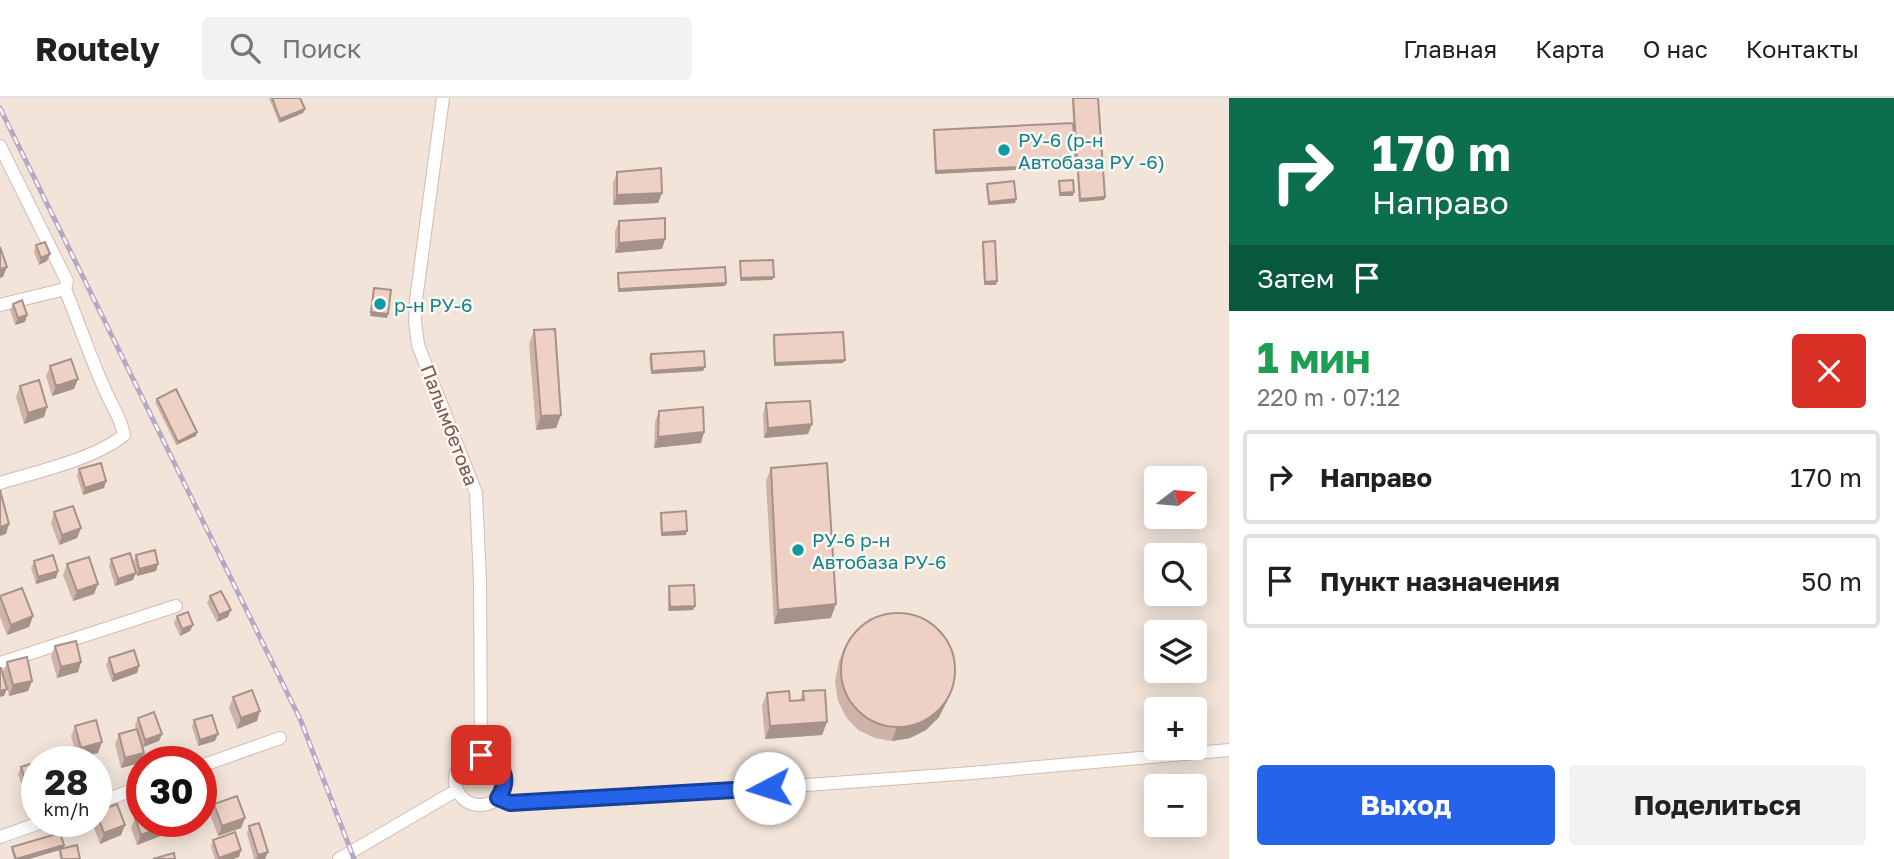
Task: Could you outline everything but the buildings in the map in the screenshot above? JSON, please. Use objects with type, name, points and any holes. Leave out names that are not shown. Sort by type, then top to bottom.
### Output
[{"type":"street","name":"Палымбетова","points":[[443,98],[415,321],[418,345],[476,493],[480,580],[481,755]]},
{"type":"street","points":[[0,146],[67,281],[65,289],[89,354],[118,415],[124,435],[116,442],[81,457],[0,483]]},
{"type":"street","points":[[0,305],[65,289]]},
{"type":"street","points":[[0,663],[176,606]]},
{"type":"street","points":[[217,760],[280,738]]},
{"type":"street","points":[[498,798],[510,803],[725,792],[972,774],[1229,750]]},
{"type":"street","points":[[481,755],[496,761],[505,774],[505,783],[498,798],[492,803],[475,805],[468,802],[457,790],[456,773],[465,760],[481,755]]},
{"type":"street","points":[[339,859],[457,790]]},
{"type":"street","points":[[0,836],[21,829]]},
{"type":"shaded area","points":[[0,98],[1229,98],[1229,859],[0,859]]},
{"type":"railway","points":[[0,108],[301,721],[354,859]]},
{"type":"place","name":"РУ-6 (р-н Автобаза РУ -6)","points":[[1004,150]]},
{"type":"place","name":"р-н РУ-6","points":[[380,304]]},
{"type":"place","name":"РУ-6 р-н Автобаза РУ-6","points":[[798,550]]},
{"type":"route","points":[[481,755],[496,761],[501,767],[505,774],[505,783],[498,798],[510,803],[769,788]]}]
